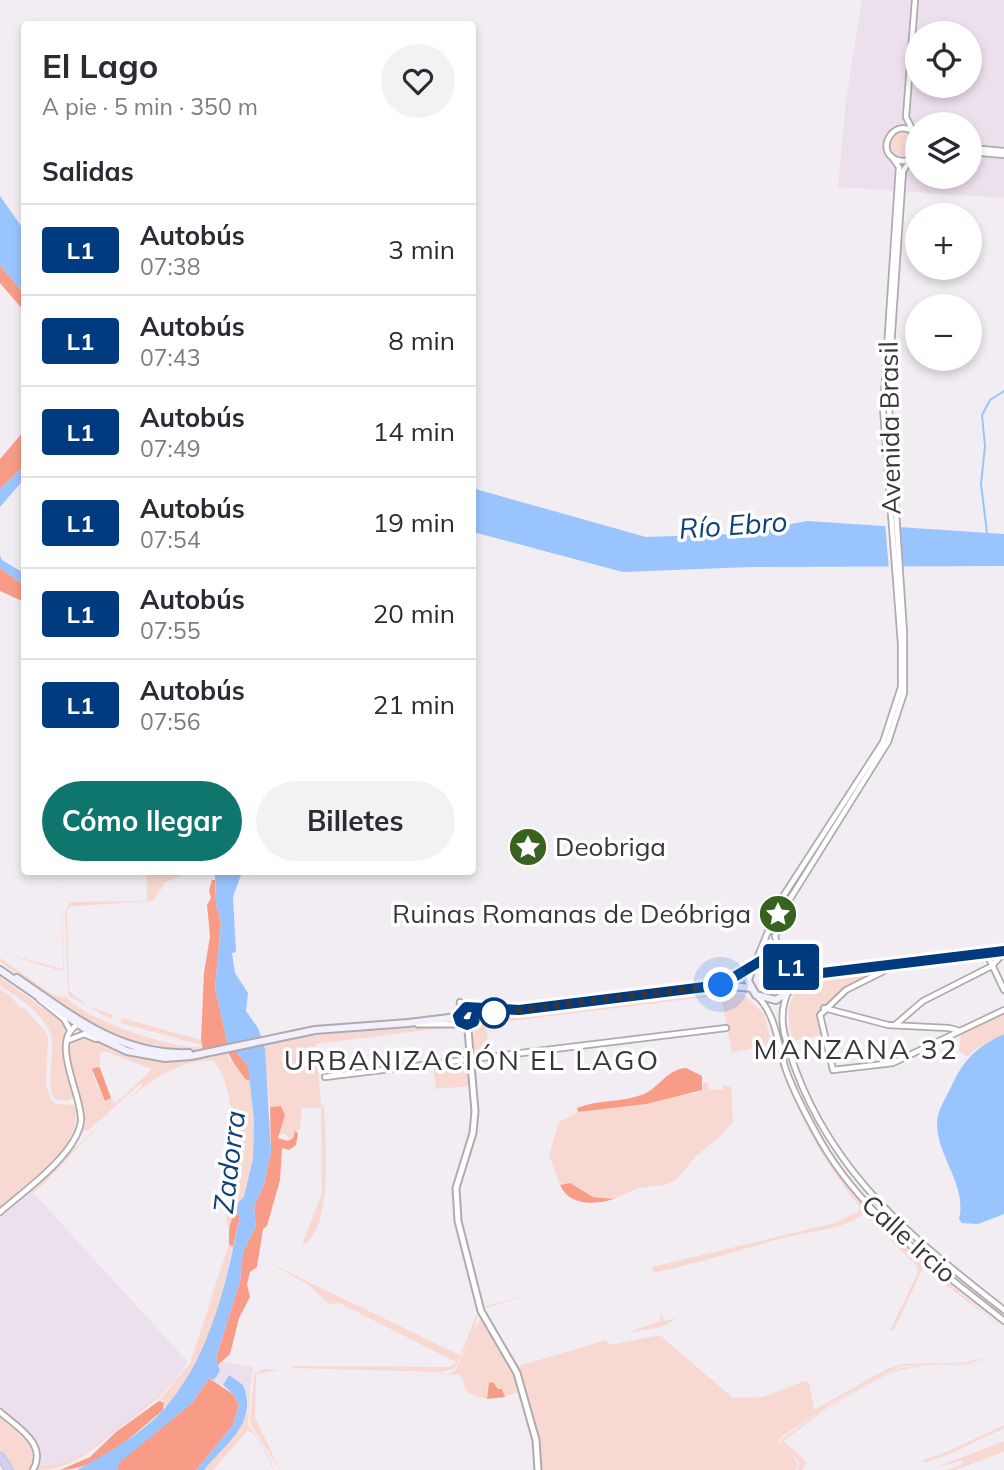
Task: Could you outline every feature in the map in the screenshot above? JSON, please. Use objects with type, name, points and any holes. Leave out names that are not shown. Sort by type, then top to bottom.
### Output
[{"type":"highway","points":[[0,1456],[9,1470]]},
{"type":"main road","points":[[753,965],[749,974],[751,988],[756,995],[769,1001],[789,991],[804,979],[822,973],[1002,951]]},
{"type":"main road","points":[[721,985],[767,957],[781,959],[789,966],[822,973]]},
{"type":"main road","points":[[789,966],[793,978],[789,991]]},
{"type":"main road","points":[[0,969],[77,1025],[127,1051],[165,1058],[335,1027],[460,1018],[721,985],[751,988]]},
{"type":"main road","points":[[41,998],[108,1038],[152,1052],[202,1053]]},
{"type":"street","points":[[906,112],[915,0]]},
{"type":"street","points":[[899,200],[899,167],[891,156],[887,140],[905,118]]},
{"type":"street","points":[[897,129],[905,131]]},
{"type":"street","points":[[982,151],[1004,153]]},
{"type":"street","points":[[891,156],[905,160]]},
{"type":"street","points":[[899,200],[905,167]]},
{"type":"street","name":"Avenida Brasil","points":[[814,853],[883,742],[894,716],[902,674],[900,613],[884,409],[899,200]]},
{"type":"street","points":[[753,965],[768,939],[782,898],[814,853]]},
{"type":"street","points":[[781,959],[775,940],[785,907],[814,853]]},
{"type":"street","points":[[902,1024],[923,1001],[992,966],[1002,951]]},
{"type":"street","points":[[986,953],[1004,990]]},
{"type":"street","points":[[886,965],[884,971],[846,990],[824,1008],[821,1020],[834,1071],[893,1063],[1004,1010]]},
{"type":"street","name":"Calle Ircio","points":[[789,991],[781,1010],[785,1038],[802,1086],[829,1139],[849,1169],[904,1229],[1004,1310]]},
{"type":"street","name":"Calle Ircio","points":[[756,995],[771,1016],[786,1070],[802,1107],[845,1177],[897,1235],[1004,1321]]},
{"type":"street","points":[[0,1212],[61,1157],[77,1136],[81,1112],[67,1060],[70,1032],[64,1019],[41,998]]},
{"type":"street","points":[[467,1007],[519,1010]]},
{"type":"street","points":[[467,1007],[476,1015],[468,1030]]},
{"type":"street","points":[[460,1018],[467,1007]]},
{"type":"street","points":[[824,1008],[891,1026],[902,1024],[961,1031]]},
{"type":"street","points":[[460,1018],[472,1024]]},
{"type":"street","points":[[460,1018],[468,1030],[475,1085],[473,1133],[456,1188],[458,1221],[481,1311],[489,1329],[514,1365],[536,1440],[538,1470]]},
{"type":"street","points":[[70,1032],[77,1025]]},
{"type":"street","points":[[77,1025],[108,1038]]},
{"type":"street","points":[[69,1040],[77,1025]]},
{"type":"street","points":[[325,1077],[726,1028]]},
{"type":"street","points":[[69,1040],[84,1034],[127,1051]]},
{"type":"street","points":[[0,1412],[32,1440],[37,1457],[33,1470]]},
{"type":"shaded area","points":[[862,0],[1004,0],[1004,198],[838,187],[846,99]]},
{"type":"shaded area","points":[[903,132],[903,156],[894,153],[891,144],[894,135]]},
{"type":"shaded area","points":[[0,265],[21,290],[21,308],[0,283]]},
{"type":"shaded area","points":[[21,434],[21,469],[0,489],[0,459]]},
{"type":"shaded area","points":[[0,568],[21,583],[21,601],[0,591]]},
{"type":"shaded area","points":[[61,875],[64,969],[61,971],[12,956],[0,947],[11,955],[63,969]]},
{"type":"shaded area","points":[[147,875],[182,875],[166,882],[153,901],[76,906],[69,907],[67,912],[69,991],[88,1006],[113,1015],[111,1019],[69,996],[65,912],[70,902],[147,901]]},
{"type":"shaded area","points":[[212,880],[215,880],[216,904],[221,922],[215,988],[227,1041],[248,1066],[250,1081],[245,1079],[233,1062],[225,1044],[203,1050],[201,1040],[204,973],[210,936],[207,905],[211,898],[209,891]]},
{"type":"shaded area","points":[[0,958],[50,993],[64,998],[64,995],[89,1014],[108,1023],[171,1044],[203,1047],[203,1050],[172,1050],[118,1037],[71,1012],[0,962]]},
{"type":"shaded area","points":[[870,973],[820,1009],[818,1017],[822,1035],[793,1041],[789,1020],[790,1004],[796,993],[806,985],[820,980]]},
{"type":"shaded area","points":[[0,977],[65,1024],[65,1066],[75,1096],[69,1101],[56,1100],[51,1093],[52,1042],[46,1025],[24,1002],[0,986]]},
{"type":"shaded area","points":[[0,989],[11,996],[20,1008],[23,1007],[45,1031],[48,1038],[46,1085],[51,1100],[56,1104],[76,1105],[76,1121],[71,1136],[52,1164],[0,1209]]},
{"type":"shaded area","points":[[721,991],[742,993],[764,1014],[772,1043],[806,1123],[829,1163],[858,1200],[889,1233],[1004,1329],[923,1268],[894,1330],[890,1331],[918,1272],[917,1266],[864,1214],[832,1228],[786,1237],[653,1273],[652,1267],[835,1223],[859,1211],[860,1207],[832,1169],[809,1130],[772,1044],[732,1053],[721,995],[486,1024],[489,1054],[478,1055],[473,1043],[478,1021]]},
{"type":"shaded area","points":[[1004,1013],[1004,1034],[974,1050],[968,1057],[959,1051],[961,1034]]},
{"type":"shaded area","points":[[122,1018],[201,1040],[202,1045],[120,1023]]},
{"type":"shaded area","points":[[450,1027],[316,1044],[321,1105],[324,1106],[325,1182],[319,1222],[312,1237],[302,1245],[322,1193],[321,1108],[302,1108],[300,1129],[291,1140],[285,1134],[278,1134],[285,1115],[281,1106],[270,1107],[263,1044],[332,1033]]},
{"type":"shaded area","points":[[81,1035],[117,1052],[158,1061],[186,1060],[227,1052],[229,1060],[237,1065],[245,1079],[250,1081],[254,1120],[253,1158],[244,1197],[237,1203],[229,1230],[226,1215],[234,1175],[233,1121],[226,1085],[213,1061],[190,1063],[166,1073],[124,1103],[143,1085],[141,1083],[89,1130],[81,1131],[81,1107],[72,1072],[70,1050],[73,1040]],"holes":[[[104,1051],[152,1069],[115,1104],[111,1098],[108,1099],[100,1090],[92,1069],[100,1068],[100,1053]]]},
{"type":"shaded area","points":[[467,1065],[469,1086],[436,1089],[433,1068]]},
{"type":"shaded area","points":[[100,1068],[111,1098],[105,1101],[92,1069]]},
{"type":"shaded area","points":[[686,1068],[702,1076],[702,1090],[646,1104],[578,1112],[577,1108],[585,1105],[644,1094],[668,1075]]},
{"type":"shaded area","points":[[703,1082],[708,1083],[709,1089],[723,1090],[723,1085],[731,1087],[733,1122],[720,1137],[697,1155],[676,1180],[664,1185],[638,1188],[614,1199],[593,1197],[570,1184],[560,1185],[549,1155],[559,1122],[578,1112],[696,1093],[702,1090]]},
{"type":"shaded area","points":[[470,1094],[473,1122],[455,1200],[479,1311],[474,1331],[455,1368],[440,1372],[293,1368],[292,1366],[450,1367],[456,1362],[339,1303],[329,1304],[309,1285],[259,1258],[460,1355],[477,1314],[451,1194],[470,1132]]},
{"type":"shaded area","points":[[281,1106],[285,1115],[278,1138],[288,1141],[293,1138],[295,1131],[298,1133],[296,1145],[289,1150],[282,1148],[280,1180],[267,1226],[263,1229],[257,1267],[250,1272],[247,1284],[250,1297],[239,1318],[230,1354],[218,1365],[216,1358],[240,1281],[243,1252],[256,1226],[254,1207],[264,1184],[271,1152],[270,1107]]},
{"type":"shaded area","points":[[105,1120],[98,1127],[33,1193],[30,1190]]},
{"type":"shaded area","points":[[570,1183],[593,1197],[614,1199],[590,1203],[576,1200],[569,1197],[560,1185]]},
{"type":"shaded area","points":[[26,1185],[188,1362],[159,1398],[96,1447],[68,1463],[51,1468],[33,1463],[33,1451],[28,1440],[0,1416],[0,1209]]},
{"type":"shaded area","points":[[237,1213],[240,1216],[233,1247],[229,1244],[230,1227]]},
{"type":"shaded area","points":[[229,1244],[233,1247],[207,1343],[189,1377],[166,1407],[159,1401],[190,1363]]},
{"type":"shaded area","points":[[553,1288],[482,1309],[480,1304],[483,1307]]},
{"type":"shaded area","points":[[661,1312],[664,1321],[678,1318],[662,1327],[627,1333],[660,1321]]},
{"type":"shaded area","points":[[481,1317],[515,1372],[535,1440],[537,1470],[534,1439],[518,1392],[505,1397],[502,1389],[487,1389],[487,1399],[468,1393],[460,1375],[409,1373],[447,1374],[455,1371]]},
{"type":"shaded area","points":[[486,1317],[519,1366],[606,1340],[609,1345],[660,1335],[733,1398],[764,1397],[804,1381],[809,1382],[814,1410],[887,1369],[902,1364],[964,1363],[1004,1352],[967,1364],[900,1366],[832,1403],[820,1411],[892,1371],[920,1366],[892,1372],[826,1409],[783,1441],[807,1462],[802,1470],[798,1470],[799,1461],[790,1451],[798,1464],[796,1470],[539,1470],[535,1430],[522,1383],[512,1360]],"holes":[[[820,1411],[780,1443],[786,1449],[778,1442],[781,1437]]]},
{"type":"shaded area","points":[[224,1362],[253,1367],[250,1391],[247,1394],[243,1385],[228,1375],[223,1385],[214,1381],[220,1371],[218,1365]]},
{"type":"shaded area","points":[[186,1366],[156,1399],[84,1455],[63,1466],[38,1470],[39,1465],[73,1459],[93,1446],[154,1398]]},
{"type":"shaded area","points":[[263,1369],[279,1370],[256,1374],[255,1417],[280,1470],[250,1423],[254,1375]]},
{"type":"shaded area","points":[[209,1378],[234,1395],[239,1406],[233,1425],[196,1470],[117,1470],[119,1462],[192,1403]]},
{"type":"shaded area","points":[[493,1382],[498,1389],[502,1389],[505,1397],[487,1399],[489,1383]]},
{"type":"shaded area","points":[[250,1391],[248,1425],[261,1442],[275,1470],[261,1444],[248,1430],[213,1470],[204,1470],[248,1413],[247,1394]]},
{"type":"shaded area","points":[[159,1401],[164,1403],[163,1410],[128,1440],[88,1464],[60,1470],[90,1457],[116,1432]]},
{"type":"shaded area","points":[[0,1416],[28,1440],[34,1457],[29,1470],[14,1470],[0,1449]]},
{"type":"shaded area","points":[[1004,1425],[1004,1428],[952,1453],[924,1463],[923,1460]]},
{"type":"shaded area","points":[[1004,1441],[1004,1452],[955,1470],[946,1470],[963,1464],[962,1460],[929,1470]]},
{"type":"water","points":[[0,196],[21,226],[21,290],[0,265]]},
{"type":"water","points":[[21,469],[21,482],[0,507],[0,489]]},
{"type":"water","points":[[476,489],[646,537],[734,534],[808,521],[1004,534],[1004,566],[750,567],[623,572],[476,533]]},
{"type":"water","points":[[0,555],[2,560],[21,571],[21,583],[0,568]]},
{"type":"water","points":[[215,875],[241,875],[233,897],[236,952],[232,953],[235,973],[248,993],[246,1011],[258,1028],[265,1049],[271,1152],[264,1184],[254,1207],[256,1226],[243,1252],[240,1281],[216,1358],[220,1371],[214,1380],[209,1378],[192,1403],[120,1462],[117,1470],[77,1470],[134,1435],[164,1409],[180,1388],[205,1342],[229,1267],[240,1216],[237,1213],[237,1203],[244,1197],[253,1158],[254,1120],[248,1066],[227,1041],[215,988],[221,922],[216,904]]},
{"type":"water","points":[[1004,1034],[1004,1214],[978,1224],[962,1223],[959,1219],[959,1192],[937,1128],[938,1115],[967,1061],[987,1043]]},
{"type":"water","points":[[229,1375],[243,1385],[247,1411],[230,1442],[204,1470],[196,1470],[233,1425],[239,1406],[234,1395],[223,1385]]},
{"type":"pier","points":[[885,523],[900,524],[903,570],[889,570]]},
{"type":"waterway","points":[[987,533],[981,484],[985,446],[982,415],[990,400],[1004,391]]},
{"type":"bus line","name":"L1","points":[[494,1013],[476,1015],[470,1025],[460,1022],[458,1016],[460,1010],[466,1007],[519,1010],[721,985],[767,957],[781,959],[800,970],[822,973],[1004,951]]},
{"type":"place","name":"Deobriga","points":[[528,847]]},
{"type":"place","name":"Ruinas Romanas de Deóbriga","points":[[778,914]]},
{"type":"district","name":"MANZANA 32","points":[[856,1049]]},
{"type":"district","name":"URBANIZACIÓN EL LAGO","points":[[472,1060]]},
{"type":"route","points":[[494,1013],[721,985]]},
{"type":"water label","name":"Río Ebro","points":[[733,525]]},
{"type":"water label","name":"Zadorra","points":[[229,1162]]}]
